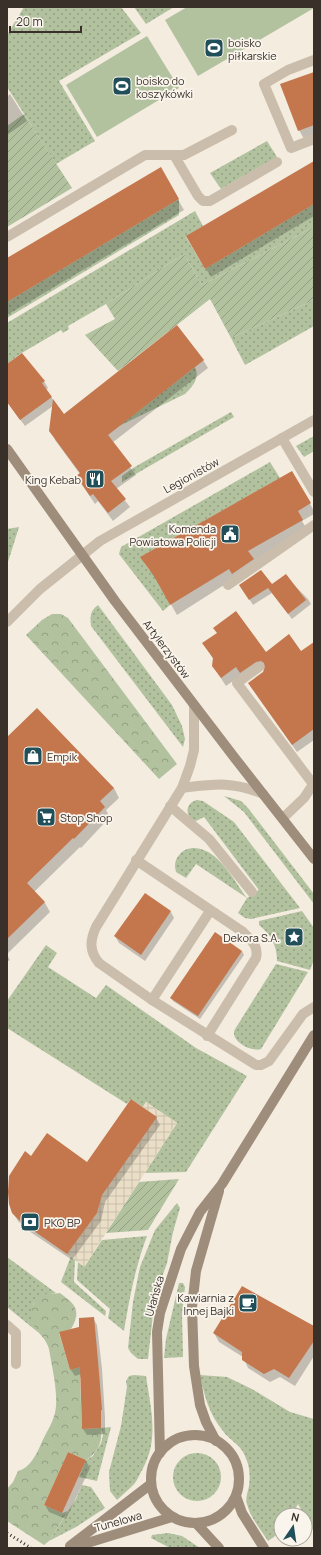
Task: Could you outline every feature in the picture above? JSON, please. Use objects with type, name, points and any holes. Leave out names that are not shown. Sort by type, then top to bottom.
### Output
[{"type":"street","points":[[314,60],[288,70],[264,84],[291,148],[314,139]]},
{"type":"street","points":[[7,237],[146,155],[184,155],[232,130]]},
{"type":"street","points":[[174,155],[198,196],[203,200],[210,200],[277,162]]},
{"type":"street","name":"Legionistów","points":[[7,622],[40,589],[112,533],[314,420]]},
{"type":"street","points":[[282,438],[314,492]]},
{"type":"street","name":"Artylerzystów","points":[[7,449],[194,706],[314,859]]},
{"type":"street","points":[[228,585],[314,525]]},
{"type":"street","points":[[259,667],[237,683],[314,784],[304,798],[283,818]]},
{"type":"street","points":[[194,706],[194,750],[182,788],[96,926],[92,935],[91,949],[99,963],[207,1036],[256,1065],[266,1064],[272,1058],[303,1014],[314,1007]]},
{"type":"street","points":[[182,788],[222,783],[249,788],[263,794]]},
{"type":"street","points":[[170,806],[209,839],[252,892]]},
{"type":"street","points":[[136,860],[247,936],[254,944],[257,954],[256,958],[207,1036]]},
{"type":"street","points":[[152,1000],[210,911]]},
{"type":"street","name":"Ułańska","points":[[160,1453],[156,1358],[157,1332],[160,1313],[181,1249],[200,1212],[222,1184],[314,1035]]},
{"type":"street","name":"Ułańska","points":[[216,1441],[206,1422],[200,1405],[194,1366],[192,1307],[196,1271],[222,1184]]},
{"type":"street","points":[[7,1325],[16,1332],[16,1364]]},
{"type":"street","points":[[198,1436],[216,1441],[229,1451],[236,1465],[239,1480],[236,1496],[226,1510],[213,1520],[196,1523],[184,1522],[172,1517],[154,1497],[151,1484],[154,1464],[160,1453],[174,1441],[186,1437],[198,1436]]},
{"type":"street","name":"Tunelowa","points":[[67,1548],[151,1484]]},
{"type":"street","points":[[236,1496],[242,1513],[264,1548]]},
{"type":"street","name":"Tunelowa","points":[[71,1548],[172,1517]]},
{"type":"street","points":[[196,1523],[219,1548]]},
{"type":"green space","points":[[24,7],[121,7],[141,33],[59,81],[95,141],[56,164],[7,87],[7,35]]},
{"type":"green space","points":[[134,7],[174,7],[146,24]]},
{"type":"green space","name":"boisko piłkarskie","points":[[187,7],[314,8],[198,76],[165,20]]},
{"type":"green space","name":"boisko do koszykówki","points":[[147,36],[179,88],[97,137],[66,85]]},
{"type":"green space","points":[[24,114],[72,188],[7,227],[7,126]]},
{"type":"green space","points":[[267,141],[277,157],[221,189],[210,173]]},
{"type":"green space","points":[[179,199],[179,215],[7,318],[7,302]]},
{"type":"green space","points":[[314,204],[314,227],[202,285],[184,254],[106,304],[68,326],[69,329],[63,333],[61,330],[20,354],[7,364],[7,323],[195,211],[203,226],[186,237],[205,269]]},
{"type":"green space","points":[[314,227],[314,300],[231,338],[210,299],[118,371],[85,335],[115,319],[106,304],[184,254],[202,285]]},
{"type":"green space","points":[[314,300],[314,326],[245,365],[231,338]]},
{"type":"green space","points":[[195,367],[197,375],[195,382],[185,394],[119,426]]},
{"type":"green space","points":[[231,412],[234,417],[122,482],[122,476],[133,468]]},
{"type":"green space","points":[[314,436],[314,451],[304,457],[296,446]]},
{"type":"green space","points":[[270,462],[280,478],[142,556],[150,571],[153,569],[170,605],[163,611],[119,554],[121,547]]},
{"type":"green space","points":[[19,527],[7,565],[7,529]]},
{"type":"green space","points":[[98,605],[172,705],[182,726],[185,739],[183,747],[91,626],[91,614],[93,609]]},
{"type":"green space","points":[[52,614],[61,614],[68,618],[177,764],[159,779],[26,635],[42,620]]},
{"type":"green space","points":[[224,796],[241,801],[248,808],[314,894],[314,904],[244,812]]},
{"type":"green space","points":[[197,800],[203,801],[234,822],[300,908],[251,919],[245,918],[238,913],[247,898],[259,890],[204,817],[196,821],[189,816],[188,807]]},
{"type":"green space","points":[[192,848],[203,850],[211,854],[225,867],[247,898],[196,864],[186,878],[176,872],[175,865],[178,856],[183,851]]},
{"type":"green space","points":[[302,911],[314,928],[314,960],[310,970],[277,961],[276,950],[272,941],[259,925],[259,921]]},
{"type":"green space","points":[[46,945],[57,953],[48,967],[96,998],[106,985],[196,1048],[247,1076],[186,1172],[145,1173],[177,1123],[146,1102],[143,1107],[131,1099],[127,1104],[7,1028],[7,1001]]},
{"type":"green space","points":[[276,964],[308,972],[261,1049],[257,1050],[248,1048],[237,1040],[234,1030]]},
{"type":"green space","points":[[179,1179],[148,1230],[106,1233],[139,1182]]},
{"type":"green space","points":[[177,1203],[180,1208],[173,1232],[167,1263],[158,1288],[153,1314],[148,1359],[138,1359],[128,1348],[133,1302],[140,1267],[155,1230]]},
{"type":"green space","points":[[147,1236],[133,1282],[124,1331],[108,1318],[110,1309],[77,1280],[78,1262],[85,1266],[102,1240]]},
{"type":"green space","points":[[71,1256],[75,1259],[74,1282],[106,1311],[105,1316],[61,1282]]},
{"type":"green space","points":[[7,1257],[56,1293],[45,1295],[34,1303],[33,1319],[39,1333],[7,1307]]},
{"type":"green space","points":[[179,1283],[183,1283],[185,1287],[182,1315],[183,1357],[164,1358],[166,1339]]},
{"type":"green space","points":[[60,1293],[73,1304],[76,1312],[76,1317],[71,1329],[59,1333],[70,1370],[89,1364],[80,1378],[82,1429],[101,1428],[101,1438],[97,1450],[86,1460],[68,1452],[44,1505],[62,1513],[68,1511],[49,1541],[44,1545],[7,1521],[7,1489],[13,1482],[18,1471],[26,1467],[35,1457],[54,1417],[56,1390],[49,1349],[45,1340],[33,1324],[32,1309],[39,1297],[47,1294]]},
{"type":"green space","points":[[200,1375],[227,1377],[252,1389],[290,1412],[314,1419],[314,1532],[313,1507],[300,1507],[298,1504],[296,1507],[273,1507],[273,1538],[268,1541],[253,1519],[246,1502],[250,1474],[245,1455],[240,1447],[226,1435],[218,1425],[205,1397]]},
{"type":"green space","points":[[129,1376],[146,1376],[152,1413],[152,1437],[147,1460],[135,1483],[117,1500],[110,1491],[109,1472],[121,1426],[127,1387],[126,1381]]},
{"type":"green space","points":[[111,1427],[97,1481],[79,1477],[86,1460],[93,1456],[101,1443],[103,1436],[101,1428]]},
{"type":"green space","points":[[192,1453],[202,1453],[211,1457],[217,1463],[220,1468],[220,1486],[211,1497],[202,1501],[192,1501],[183,1497],[177,1491],[173,1482],[173,1472],[177,1463],[183,1457]]},
{"type":"green space","points":[[82,1485],[91,1487],[105,1508],[76,1527],[49,1541],[76,1499]]},
{"type":"green space","points":[[168,1533],[182,1536],[200,1548],[170,1548],[151,1538],[152,1535]]},
{"type":"shaded area","points":[[146,1102],[177,1123],[84,1267],[67,1254],[97,1213],[102,1195],[156,1117],[143,1107]]},
{"type":"building","points":[[314,72],[314,125],[298,131],[280,84]]},
{"type":"building","points":[[314,161],[314,204],[205,269],[186,236]]},
{"type":"building","points":[[161,167],[179,199],[7,302],[7,258]]},
{"type":"building","points":[[177,325],[204,360],[108,435],[132,466],[111,481],[126,499],[108,513],[93,494],[90,496],[76,476],[80,473],[49,431],[53,399],[64,414]]},
{"type":"building","points":[[22,353],[45,381],[42,383],[52,397],[20,420],[7,402],[7,364]]},
{"type":"building","points":[[292,471],[311,503],[298,511],[303,520],[248,551],[254,559],[232,574],[229,569],[170,605],[154,576],[140,557]]},
{"type":"building","points":[[261,570],[272,584],[286,574],[306,600],[288,614],[268,588],[249,600],[239,585]]},
{"type":"building","points":[[236,611],[266,652],[289,634],[301,651],[314,642],[314,729],[292,745],[248,683],[263,672],[265,667],[264,663],[261,661],[256,662],[240,673],[236,667],[221,678],[212,666],[213,658],[202,643],[217,633],[213,628]]},
{"type":"building","name":"Stop Shop","points":[[37,708],[114,788],[100,801],[105,807],[74,839],[73,838],[27,883],[45,902],[7,939],[7,737]]},
{"type":"building","points":[[145,893],[171,911],[141,955],[114,936]]},
{"type":"building","points":[[215,932],[242,951],[198,1016],[170,998]]},
{"type":"building","points":[[131,1099],[157,1117],[102,1195],[97,1213],[67,1254],[21,1222],[12,1213],[9,1204],[8,1192],[9,1176],[25,1151],[31,1156],[47,1133],[87,1162]]},
{"type":"building","points":[[242,1286],[314,1326],[314,1341],[289,1378],[274,1369],[264,1374],[242,1360],[242,1352],[213,1333]]},
{"type":"building","points":[[94,1317],[102,1410],[101,1428],[82,1429],[80,1367],[70,1370],[59,1332],[79,1327],[79,1318]]},
{"type":"building","points":[[68,1452],[86,1460],[62,1513],[44,1505]]},
{"type":"railway","points":[[7,1533],[31,1548]]},
{"type":"place","name":"boisko piłkarskie","points":[[214,48]]},
{"type":"place","name":"boisko do koszykówki","points":[[122,86]]},
{"type":"place","name":"King Kebab","points":[[95,479]]},
{"type":"place","name":"Komenda Powiatowa Policji","points":[[230,534]]},
{"type":"place","name":"Empik","points":[[33,756]]},
{"type":"place","name":"Stop Shop","points":[[46,817]]},
{"type":"place","name":"Dekora S.A.","points":[[294,937]]},
{"type":"place","name":"PKO BP","points":[[30,1222]]},
{"type":"place","name":"Kawiarnia z Innej Bajki","points":[[248,1303]]}]
